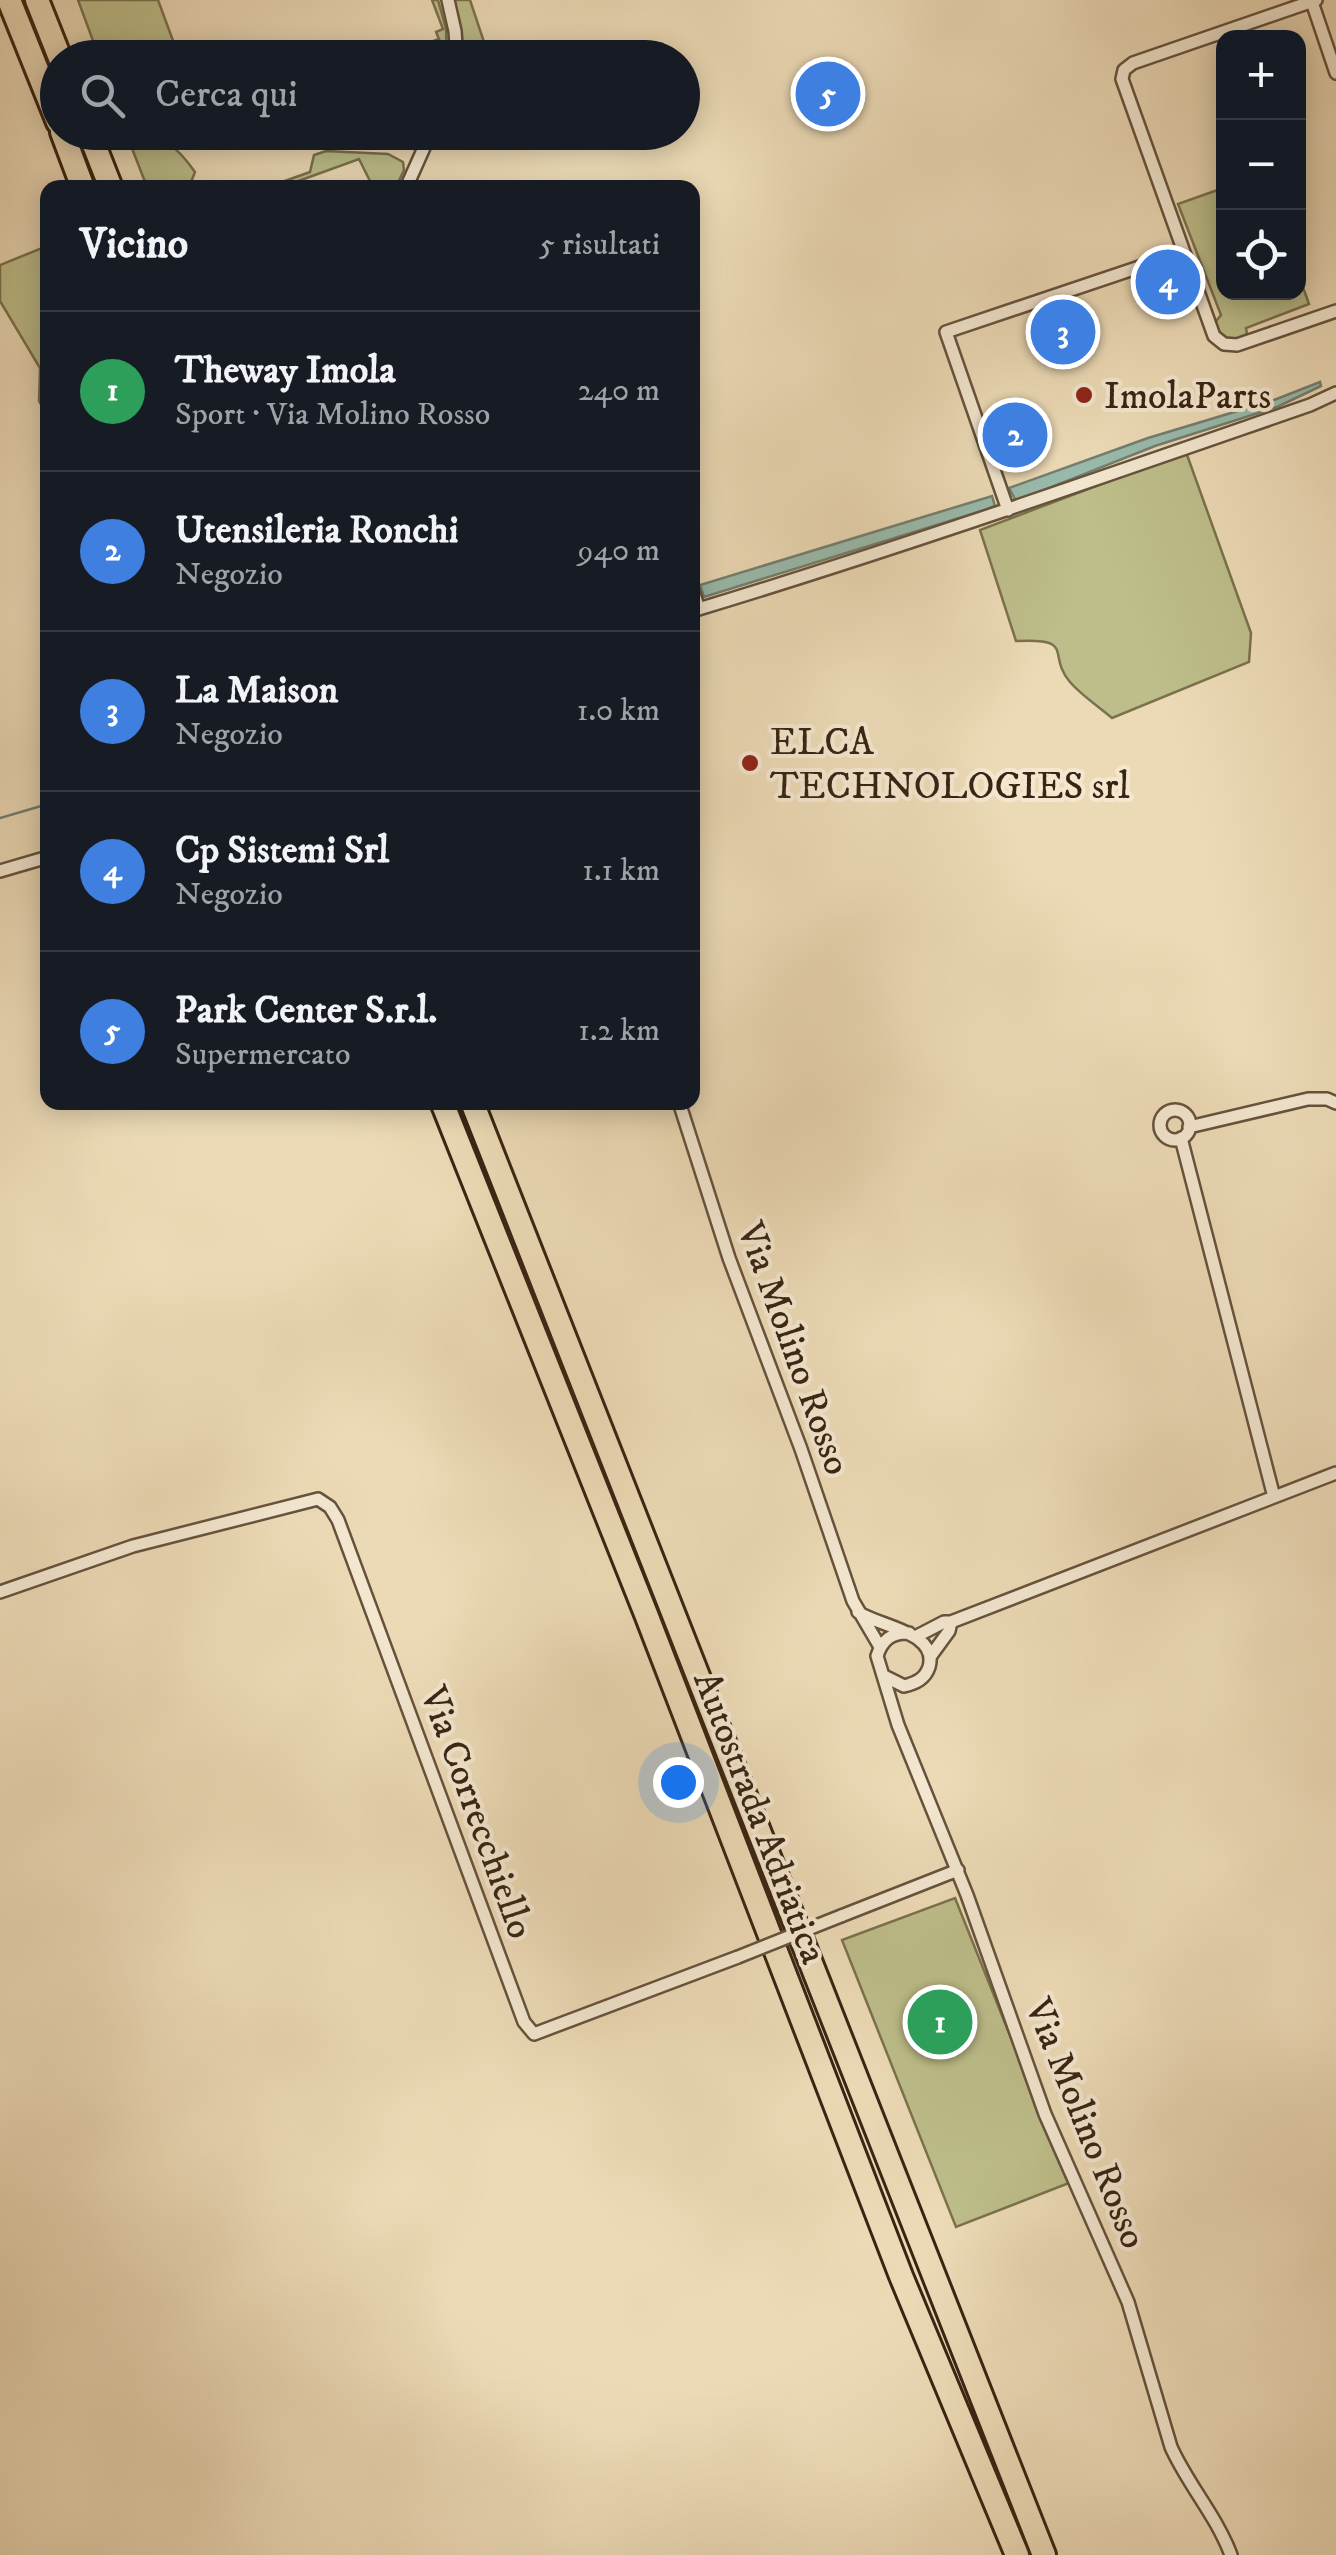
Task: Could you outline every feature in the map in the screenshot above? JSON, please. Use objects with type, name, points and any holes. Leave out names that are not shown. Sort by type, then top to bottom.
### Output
[{"type":"highway","points":[[10,0],[40,76]]},
{"type":"highway","points":[[37,0],[53,40]]},
{"type":"highway","points":[[69,150],[80,180]]},
{"type":"highway","points":[[96,150],[108,180]]},
{"type":"highway","name":"Autostrada Adriatica","points":[[445,1110],[646,1614],[901,2276],[1017,2555]]},
{"type":"highway","name":"Autostrada Adriatica","points":[[475,1110],[1044,2555]]},
{"type":"street","points":[[448,0],[456,40]]},
{"type":"street","points":[[1336,73],[1314,1],[1133,63],[1124,70],[1122,79],[1214,336],[1224,344],[1236,345],[1336,311]]},
{"type":"street","points":[[410,180],[423,150]]},
{"type":"street","points":[[1008,510],[946,332],[1184,252]]},
{"type":"street","points":[[700,609],[1008,510],[1336,393]]},
{"type":"street","points":[[0,871],[40,859]]},
{"type":"street","points":[[1190,1127],[1182,1112],[1174,1110],[1163,1116],[1160,1125],[1171,1139],[1181,1138],[1190,1127],[1308,1099],[1336,1103]]},
{"type":"street","name":"Via Molino Rosso","points":[[682,1110],[740,1290],[858,1612],[880,1647]]},
{"type":"street","points":[[1181,1138],[1274,1497]]},
{"type":"street","points":[[913,1684],[896,1684],[881,1673],[877,1656],[892,1635],[913,1634],[951,1622],[1336,1473]]},
{"type":"street","name":"Via Correcchiello","points":[[0,1592],[132,1546],[318,1499],[330,1506],[524,2022],[534,2034],[958,1870]]},
{"type":"street","points":[[858,1612],[880,1625],[913,1634],[928,1648],[930,1656]]},
{"type":"street","points":[[894,1709],[904,1692],[926,1673],[930,1656],[949,1631],[951,1622]]},
{"type":"street","name":"Via Molino Rosso","points":[[881,1673],[898,1726],[958,1870],[1045,2114],[1128,2302],[1171,2447],[1180,2468],[1221,2528],[1230,2555]]},
{"type":"green space","points":[[78,0],[158,0],[173,40],[93,40]]},
{"type":"green space","points":[[432,0],[438,0],[446,29],[446,40],[436,40],[436,32],[443,29]]},
{"type":"green space","points":[[453,0],[470,0],[483,40],[461,40]]},
{"type":"green space","points":[[133,150],[176,150],[195,172],[192,180],[144,180]]},
{"type":"green space","points":[[326,151],[388,154],[403,162],[404,170],[399,180],[370,180],[359,159],[301,180],[288,180],[310,172],[314,155]]},
{"type":"green space","points":[[1216,190],[1216,300],[1306,300],[1306,296],[1309,304],[1246,328],[1247,334],[1233,340],[1221,338],[1212,326],[1221,315],[1178,204]]},
{"type":"green space","points":[[40,249],[40,368],[0,301],[0,265]]},
{"type":"green space","points":[[1186,452],[1251,633],[1249,662],[1112,718],[1070,682],[1054,645],[1016,641],[980,530]]},
{"type":"green space","points":[[955,1898],[1069,2183],[956,2227],[842,1940]]},
{"type":"shaded area","points":[[1320,382],[1321,386],[1277,407],[1155,446],[1016,501],[1009,488],[1148,438]]},
{"type":"shaded area","points":[[992,496],[995,506],[985,510],[704,597],[700,585]]},
{"type":"waterway","points":[[0,818],[40,806]]},
{"type":"place","name":"Park Center S.r.l.","points":[[828,94]]},
{"type":"place","name":"Cp Sistemi Srl","points":[[1168,282]]},
{"type":"place","name":"La Maison","points":[[1063,332]]},
{"type":"place","name":"ImolaParts","points":[[1084,395]]},
{"type":"place","name":"Utensileria Ronchi","points":[[1015,435]]},
{"type":"place","name":"ELCA TECHNOLOGIES srl","points":[[750,763]]},
{"type":"place","name":"Theway Imola","points":[[940,2022]]}]
